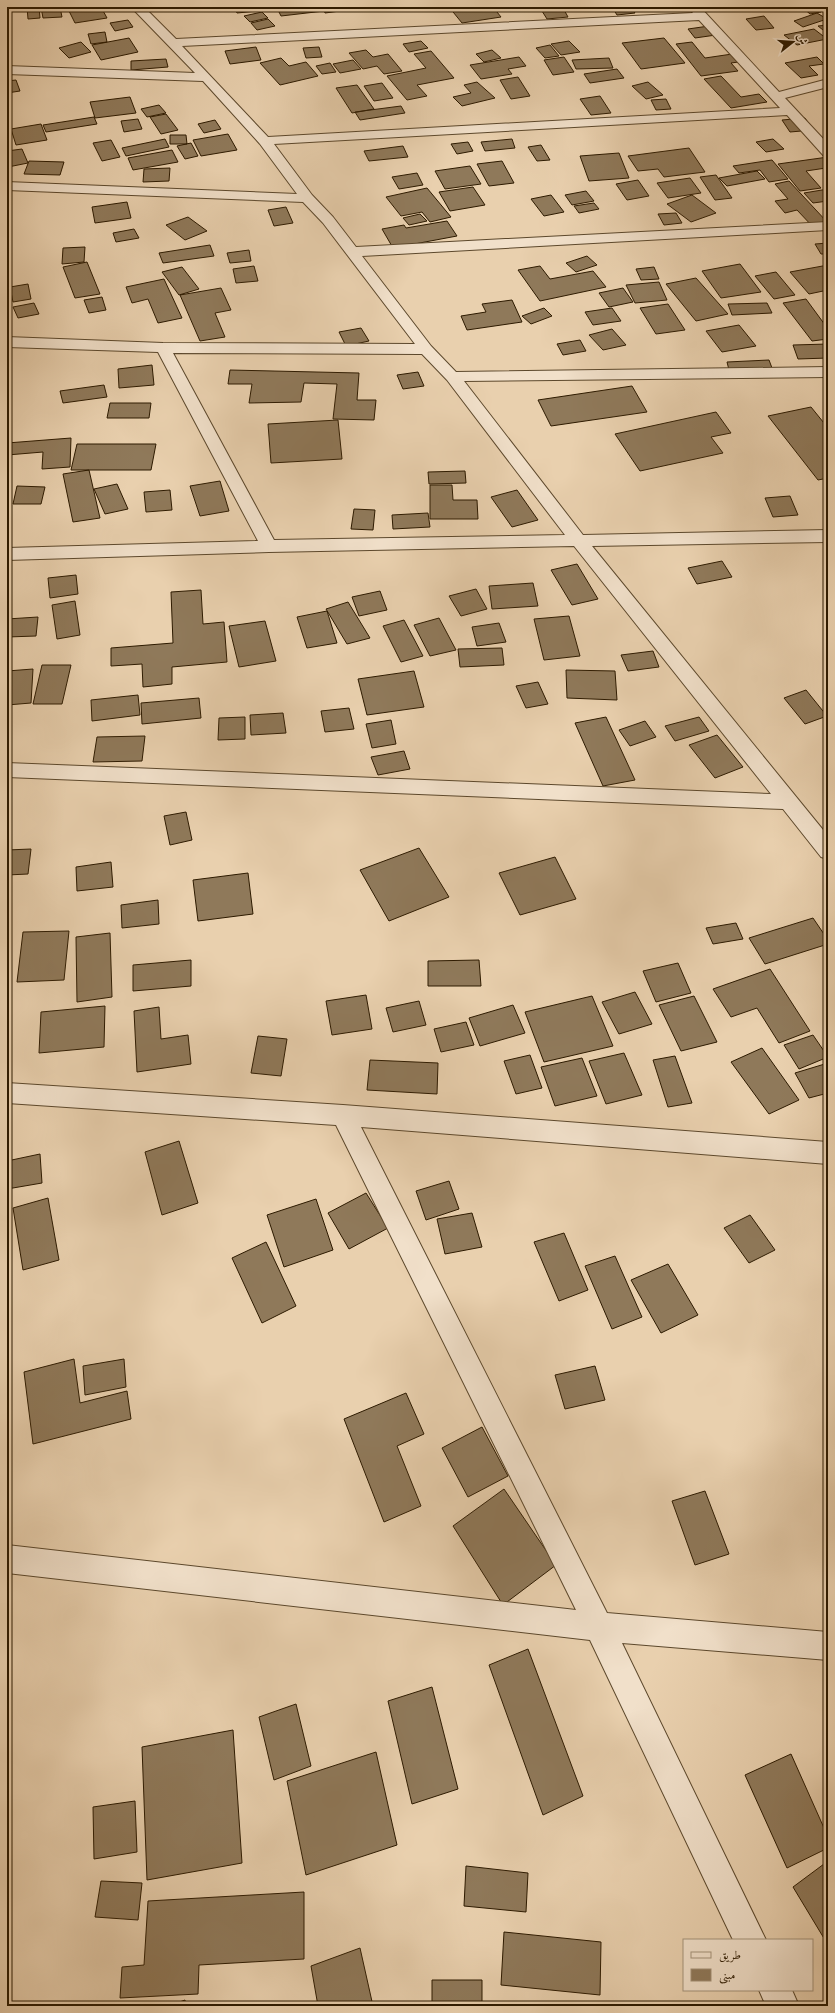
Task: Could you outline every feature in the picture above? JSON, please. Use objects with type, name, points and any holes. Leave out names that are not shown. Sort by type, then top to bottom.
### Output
[{"type":"street","points":[[137,7],[206,77],[265,141],[307,198],[328,220],[426,350],[452,377],[578,540],[828,851]]},
{"type":"street","points":[[173,43],[698,12],[828,152]]},
{"type":"street","points":[[7,70],[206,77]]},
{"type":"street","points":[[777,96],[828,83]]},
{"type":"street","points":[[265,141],[791,111]]},
{"type":"street","points":[[7,186],[307,198]]},
{"type":"street","points":[[351,252],[828,226]]},
{"type":"street","points":[[7,342],[163,348],[426,350]]},
{"type":"street","points":[[163,348],[269,546]]},
{"type":"street","points":[[452,377],[828,372]]},
{"type":"street","points":[[7,554],[269,546],[828,536]]},
{"type":"street","points":[[7,770],[788,802]]},
{"type":"street","points":[[7,1093],[343,1115],[828,1153]]},
{"type":"street","points":[[343,1115],[599,1627],[750,1939]]},
{"type":"street","points":[[7,1559],[599,1627],[828,1646]]},
{"type":"street","points":[[775,1991],[782,2006]]},
{"type":"building","points":[[27,7],[39,7],[40,18],[28,19]]},
{"type":"building","points":[[41,7],[60,7],[62,17],[43,18]]},
{"type":"building","points":[[67,7],[101,7],[107,18],[75,23]]},
{"type":"building","points":[[234,7],[255,7],[257,11],[237,13]]},
{"type":"building","points":[[321,7],[324,11],[281,16],[277,8]]},
{"type":"building","points":[[323,7],[338,7],[340,11],[325,13]]},
{"type":"building","points":[[449,7],[493,7],[501,17],[462,23]]},
{"type":"building","points":[[612,7],[631,7],[635,13],[617,15]]},
{"type":"building","points":[[802,7],[815,7],[821,12],[810,14]]},
{"type":"building","points":[[563,8],[568,17],[547,19],[542,11]]},
{"type":"building","points":[[262,12],[268,18],[250,22],[244,16]]},
{"type":"building","points":[[817,13],[827,19],[803,27],[794,21]]},
{"type":"building","points":[[764,16],[774,28],[756,30],[746,19]]},
{"type":"building","points":[[268,19],[275,26],[257,30],[251,23]]},
{"type":"building","points":[[128,20],[133,27],[115,31],[110,23]]},
{"type":"building","points":[[828,25],[828,34],[818,26]]},
{"type":"building","points":[[709,26],[716,35],[695,38],[688,29]]},
{"type":"building","points":[[814,29],[827,39],[797,45],[784,35]]},
{"type":"building","points":[[105,32],[107,42],[91,44],[88,34]]},
{"type":"building","points":[[129,38],[138,52],[101,60],[92,45]]},
{"type":"building","points":[[664,38],[685,63],[641,69],[622,43]]},
{"type":"building","points":[[421,41],[428,48],[409,52],[403,44]]},
{"type":"building","points":[[569,41],[580,52],[561,55],[551,44]]},
{"type":"building","points":[[81,42],[91,52],[69,58],[59,48]]},
{"type":"building","points":[[692,42],[705,58],[739,53],[746,61],[731,63],[738,71],[701,76],[676,44]]},
{"type":"building","points":[[550,45],[559,56],[545,58],[536,48]]},
{"type":"building","points":[[256,47],[261,60],[230,64],[225,51]]},
{"type":"building","points":[[319,47],[322,57],[306,58],[303,48]]},
{"type":"building","points":[[366,50],[373,57],[388,54],[402,71],[384,74],[377,66],[363,69],[349,53]]},
{"type":"building","points":[[492,50],[501,58],[484,62],[476,54]]},
{"type":"building","points":[[431,51],[454,78],[417,85],[427,96],[407,100],[387,76],[426,68],[414,54]]},
{"type":"building","points":[[519,57],[526,66],[508,69],[512,74],[481,79],[470,65]]},
{"type":"building","points":[[564,57],[574,72],[553,75],[544,60]]},
{"type":"building","points":[[817,57],[824,64],[809,66],[818,75],[801,78],[785,63]]},
{"type":"building","points":[[281,58],[289,66],[306,62],[318,76],[280,85],[260,63]]},
{"type":"building","points":[[609,58],[613,68],[576,69],[572,60]]},
{"type":"building","points":[[166,59],[168,67],[131,70],[131,61]]},
{"type":"building","points":[[353,60],[361,69],[340,73],[333,64]]},
{"type":"building","points":[[330,63],[336,72],[322,74],[316,66]]},
{"type":"building","points":[[617,69],[624,78],[590,83],[584,74]]},
{"type":"building","points":[[721,76],[741,97],[759,94],[767,102],[731,108],[704,79]]},
{"type":"building","points":[[518,77],[530,96],[511,99],[500,80]]},
{"type":"building","points":[[16,80],[20,91],[7,93],[7,81]]},
{"type":"building","points":[[477,82],[495,98],[462,106],[453,97],[471,93],[464,85]]},
{"type":"building","points":[[648,82],[663,95],[646,99],[632,86]]},
{"type":"building","points":[[382,83],[393,98],[374,101],[364,86]]},
{"type":"building","points":[[357,85],[374,109],[352,113],[336,88]]},
{"type":"building","points":[[600,96],[611,113],[591,115],[580,99]]},
{"type":"building","points":[[130,97],[136,113],[95,118],[90,102]]},
{"type":"building","points":[[666,99],[671,109],[656,110],[651,100]]},
{"type":"building","points":[[159,105],[166,113],[147,117],[141,109]]},
{"type":"building","points":[[401,106],[405,113],[360,120],[355,112]]},
{"type":"building","points":[[166,114],[178,130],[161,134],[150,117]]},
{"type":"building","points":[[94,117],[97,124],[46,132],[43,125]]},
{"type":"building","points":[[805,118],[813,130],[790,132],[782,120]]},
{"type":"building","points":[[138,119],[142,129],[124,132],[121,121]]},
{"type":"building","points":[[215,120],[221,129],[204,133],[198,124]]},
{"type":"building","points":[[41,124],[47,140],[16,145],[11,129]]},
{"type":"building","points":[[228,134],[237,150],[201,156],[193,140]]},
{"type":"building","points":[[170,135],[186,135],[187,144],[170,144]]},
{"type":"building","points":[[165,139],[169,147],[126,156],[122,148]]},
{"type":"building","points":[[512,139],[515,148],[485,151],[481,142]]},
{"type":"building","points":[[773,139],[784,149],[766,152],[756,142]]},
{"type":"building","points":[[111,140],[120,157],[102,161],[93,143]]},
{"type":"building","points":[[468,142],[473,151],[457,154],[451,144]]},
{"type":"building","points":[[191,143],[198,156],[185,159],[177,146]]},
{"type":"building","points":[[541,145],[550,160],[537,161],[528,147]]},
{"type":"building","points":[[403,146],[408,157],[369,161],[364,151]]},
{"type":"building","points":[[689,148],[705,172],[664,177],[658,169],[638,171],[628,156]]},
{"type":"building","points":[[22,149],[28,163],[8,167],[7,151]]},
{"type":"building","points":[[172,150],[178,162],[133,170],[128,158]]},
{"type":"building","points":[[619,153],[629,178],[589,181],[580,156]]},
{"type":"building","points":[[828,157],[828,171],[826,168],[806,171],[821,188],[800,191],[778,164]]},
{"type":"building","points":[[772,160],[788,179],[769,182],[760,170],[739,173],[733,166]]},
{"type":"building","points":[[29,161],[64,162],[60,175],[24,174]]},
{"type":"building","points":[[502,161],[514,183],[489,186],[477,164]]},
{"type":"building","points":[[470,166],[481,184],[445,189],[435,171]]},
{"type":"building","points":[[170,168],[169,181],[143,182],[144,169]]},
{"type":"building","points":[[757,171],[765,179],[727,186],[719,178]]},
{"type":"building","points":[[417,173],[423,185],[399,189],[392,177]]},
{"type":"building","points":[[716,175],[732,198],[715,200],[700,177]]},
{"type":"building","points":[[690,178],[701,193],[668,198],[657,183]]},
{"type":"building","points":[[638,180],[649,196],[627,200],[616,184]]},
{"type":"building","points":[[789,181],[828,223],[828,226],[814,228],[797,210],[785,213],[775,201],[788,199],[775,184]]},
{"type":"building","points":[[473,187],[485,205],[450,211],[439,192]]},
{"type":"building","points":[[427,188],[451,217],[430,222],[422,212],[401,216],[386,197]]},
{"type":"building","points":[[828,189],[828,201],[813,203],[804,193]]},
{"type":"building","points":[[586,191],[594,201],[572,205],[565,195]]},
{"type":"building","points":[[551,195],[564,212],[544,216],[531,199]]},
{"type":"building","points":[[692,195],[716,213],[691,222],[667,204]]},
{"type":"building","points":[[127,202],[131,218],[95,223],[92,207]]},
{"type":"building","points":[[594,203],[599,209],[579,213],[574,206]]},
{"type":"building","points":[[286,207],[293,223],[274,226],[268,210]]},
{"type":"building","points":[[676,213],[682,223],[664,225],[658,214]]},
{"type":"building","points":[[420,214],[427,221],[409,225],[403,218]]},
{"type":"building","points":[[188,217],[207,231],[185,240],[166,225]]},
{"type":"building","points":[[447,221],[457,236],[393,248],[382,229],[404,225],[406,228]]},
{"type":"building","points":[[134,229],[139,238],[116,242],[113,233]]},
{"type":"building","points":[[828,243],[828,254],[821,254],[815,244]]},
{"type":"building","points":[[210,245],[214,256],[163,263],[159,253]]},
{"type":"building","points":[[85,247],[84,262],[62,264],[63,248]]},
{"type":"building","points":[[249,250],[251,261],[230,263],[227,253]]},
{"type":"building","points":[[587,256],[597,265],[576,272],[566,263]]},
{"type":"building","points":[[87,262],[100,294],[75,298],[63,267]]},
{"type":"building","points":[[740,264],[761,292],[721,298],[702,271]]},
{"type":"building","points":[[828,265],[828,290],[809,294],[790,272]]},
{"type":"building","points":[[254,266],[258,281],[236,283],[233,269]]},
{"type":"building","points":[[540,266],[550,279],[593,271],[606,287],[540,301],[518,270]]},
{"type":"building","points":[[182,267],[199,289],[179,295],[162,272]]},
{"type":"building","points":[[654,267],[659,279],[641,280],[636,269]]},
{"type":"building","points":[[776,272],[795,295],[774,299],[755,276]]},
{"type":"building","points":[[696,278],[728,314],[696,321],[666,284]]},
{"type":"building","points":[[164,279],[182,318],[158,323],[148,299],[132,303],[126,287]]},
{"type":"building","points":[[659,282],[667,300],[635,303],[626,285]]},
{"type":"building","points":[[28,284],[31,299],[13,302],[10,287]]},
{"type":"building","points":[[221,288],[231,310],[215,313],[225,337],[200,341],[180,295]]},
{"type":"building","points":[[623,288],[633,302],[609,307],[599,293]]},
{"type":"building","points":[[102,297],[106,310],[89,313],[84,300]]},
{"type":"building","points":[[806,299],[828,329],[828,339],[812,341],[783,303]]},
{"type":"building","points":[[512,300],[522,322],[467,330],[461,316],[486,312],[482,304]]},
{"type":"building","points":[[34,303],[39,314],[18,318],[13,307]]},
{"type":"building","points":[[767,303],[772,313],[732,315],[728,304]]},
{"type":"building","points":[[668,304],[685,330],[656,334],[640,308]]},
{"type":"building","points":[[544,308],[552,316],[531,324],[522,316]]},
{"type":"building","points":[[612,308],[621,321],[593,325],[585,312]]},
{"type":"building","points":[[739,325],[756,346],[722,352],[706,331]]},
{"type":"building","points":[[361,328],[369,341],[346,346],[339,332]]},
{"type":"building","points":[[612,329],[626,345],[603,350],[589,335]]},
{"type":"building","points":[[580,340],[586,351],[563,355],[557,344]]},
{"type":"building","points":[[828,344],[828,358],[798,359],[793,345]]},
{"type":"building","points":[[769,360],[772,368],[729,370],[727,362]]},
{"type":"building","points":[[152,365],[154,385],[119,388],[118,369]]},
{"type":"building","points":[[230,370],[359,373],[357,400],[376,400],[374,420],[333,419],[337,384],[304,383],[301,402],[249,403],[252,384],[228,384]]},
{"type":"building","points":[[418,372],[424,386],[403,389],[397,375]]},
{"type":"building","points":[[104,385],[107,397],[63,403],[60,391]]},
{"type":"building","points":[[632,386],[647,412],[551,426],[538,400]]},
{"type":"building","points":[[110,403],[151,403],[149,418],[107,418]]},
{"type":"building","points":[[811,407],[828,428],[828,478],[818,480],[768,416]]},
{"type":"building","points":[[716,412],[731,433],[711,437],[723,453],[640,471],[615,434]]},
{"type":"building","points":[[338,420],[342,459],[271,463],[268,424]]},
{"type":"building","points":[[71,438],[70,467],[42,469],[43,452],[7,455],[7,443]]},
{"type":"building","points":[[77,444],[156,444],[151,470],[71,470]]},
{"type":"building","points":[[89,470],[100,518],[73,522],[63,474]]},
{"type":"building","points":[[465,471],[466,483],[429,484],[428,472]]},
{"type":"building","points":[[220,481],[229,511],[200,516],[190,486]]},
{"type":"building","points":[[117,484],[128,509],[105,514],[94,489]]},
{"type":"building","points":[[430,485],[452,485],[453,500],[477,500],[478,519],[430,519]]},
{"type":"building","points":[[17,486],[45,487],[41,504],[13,504]]},
{"type":"building","points":[[170,490],[172,510],[146,512],[144,492]]},
{"type":"building","points":[[517,490],[538,520],[512,527],[491,497]]},
{"type":"building","points":[[790,496],[798,515],[773,517],[765,498]]},
{"type":"building","points":[[354,509],[375,510],[373,530],[351,529]]},
{"type":"building","points":[[428,513],[430,527],[393,529],[392,515]]},
{"type":"building","points":[[722,561],[732,577],[697,584],[688,568]]},
{"type":"building","points":[[577,564],[598,599],[572,605],[551,570]]},
{"type":"building","points":[[76,575],[78,594],[50,598],[48,578]]},
{"type":"building","points":[[533,583],[538,606],[492,609],[489,586]]},
{"type":"building","points":[[476,589],[487,609],[461,616],[449,596]]},
{"type":"building","points":[[201,590],[203,624],[224,622],[227,662],[172,667],[172,684],[143,687],[142,664],[111,666],[111,648],[173,643],[171,592]]},
{"type":"building","points":[[380,591],[387,610],[359,616],[352,597]]},
{"type":"building","points":[[75,601],[80,635],[57,639],[52,605]]},
{"type":"building","points":[[348,602],[370,638],[347,644],[326,609]]},
{"type":"building","points":[[327,611],[337,643],[307,648],[297,617]]},
{"type":"building","points":[[569,616],[580,656],[544,660],[534,619]]},
{"type":"building","points":[[38,617],[36,636],[7,637],[7,619]]},
{"type":"building","points":[[439,618],[456,650],[430,656],[414,625]]},
{"type":"building","points":[[404,620],[423,656],[401,662],[383,626]]},
{"type":"building","points":[[265,621],[276,661],[239,667],[229,626]]},
{"type":"building","points":[[499,623],[506,642],[477,646],[472,627]]},
{"type":"building","points":[[502,648],[504,665],[460,667],[458,649]]},
{"type":"building","points":[[653,651],[659,667],[628,671],[621,655]]},
{"type":"building","points":[[42,665],[71,665],[62,704],[33,704]]},
{"type":"building","points":[[33,669],[31,703],[7,705],[7,671]]},
{"type":"building","points":[[566,670],[615,671],[617,700],[567,698]]},
{"type":"building","points":[[414,671],[424,707],[367,715],[358,679]]},
{"type":"building","points":[[538,682],[548,704],[526,708],[516,686]]},
{"type":"building","points":[[806,690],[827,716],[805,724],[784,698]]},
{"type":"building","points":[[138,695],[140,715],[92,721],[91,700]]},
{"type":"building","points":[[199,698],[201,718],[142,724],[141,703]]},
{"type":"building","points":[[349,708],[354,729],[325,732],[321,711]]},
{"type":"building","points":[[283,713],[286,733],[251,735],[250,715]]},
{"type":"building","points":[[245,717],[245,739],[218,740],[219,718]]},
{"type":"building","points":[[606,717],[635,780],[603,786],[575,723]]},
{"type":"building","points":[[699,717],[709,731],[675,741],[665,726]]},
{"type":"building","points":[[391,720],[396,744],[372,748],[366,724]]},
{"type":"building","points":[[645,721],[656,737],[630,746],[619,730]]},
{"type":"building","points":[[717,735],[743,767],[715,778],[689,745]]},
{"type":"building","points":[[145,736],[142,761],[93,762],[97,737]]},
{"type":"building","points":[[404,751],[410,769],[378,775],[371,757]]},
{"type":"building","points":[[186,812],[192,840],[170,845],[164,816]]},
{"type":"building","points":[[419,848],[449,897],[389,921],[360,870]]},
{"type":"building","points":[[31,849],[28,874],[7,875],[7,850]]},
{"type":"building","points":[[555,857],[576,899],[520,915],[499,873]]},
{"type":"building","points":[[111,862],[113,887],[77,891],[76,867]]},
{"type":"building","points":[[248,873],[253,914],[198,921],[193,880]]},
{"type":"building","points":[[158,900],[159,924],[122,928],[121,905]]},
{"type":"building","points":[[813,918],[828,940],[828,944],[765,964],[749,938]]},
{"type":"building","points":[[736,923],[743,939],[713,944],[706,928]]},
{"type":"building","points":[[69,931],[64,980],[17,982],[23,932]]},
{"type":"building","points":[[110,933],[112,997],[77,1002],[76,937]]},
{"type":"building","points":[[191,960],[191,986],[133,991],[133,965]]},
{"type":"building","points":[[479,960],[481,986],[428,986],[428,961]]},
{"type":"building","points":[[678,963],[691,993],[656,1002],[643,971]]},
{"type":"building","points":[[770,969],[810,1031],[779,1043],[757,1008],[731,1017],[713,989]]},
{"type":"building","points":[[635,992],[652,1024],[619,1034],[602,1002]]},
{"type":"building","points":[[366,995],[372,1029],[332,1035],[326,1001]]},
{"type":"building","points":[[592,996],[613,1046],[544,1062],[525,1012]]},
{"type":"building","points":[[694,996],[717,1042],[681,1051],[659,1005]]},
{"type":"building","points":[[419,1001],[426,1025],[393,1032],[386,1008]]},
{"type":"building","points":[[513,1005],[525,1033],[480,1046],[469,1018]]},
{"type":"building","points":[[105,1006],[104,1047],[39,1053],[41,1012]]},
{"type":"building","points":[[159,1007],[161,1039],[188,1035],[191,1064],[137,1072],[134,1011]]},
{"type":"building","points":[[466,1022],[474,1045],[441,1052],[434,1029]]},
{"type":"building","points":[[813,1035],[828,1057],[799,1069],[784,1045]]},
{"type":"building","points":[[258,1036],[287,1039],[281,1076],[251,1073]]},
{"type":"building","points":[[762,1048],[799,1100],[769,1114],[731,1062]]},
{"type":"building","points":[[624,1053],[642,1095],[606,1104],[589,1061]]},
{"type":"building","points":[[530,1055],[542,1088],[516,1094],[504,1061]]},
{"type":"building","points":[[675,1056],[692,1103],[668,1107],[653,1060]]},
{"type":"building","points":[[582,1058],[597,1096],[555,1106],[541,1067]]},
{"type":"building","points":[[370,1060],[438,1063],[437,1094],[367,1090]]},
{"type":"building","points":[[828,1063],[828,1093],[809,1098],[795,1073]]},
{"type":"building","points":[[179,1141],[198,1203],[162,1215],[145,1152]]},
{"type":"building","points":[[40,1154],[42,1183],[7,1189],[7,1161]]},
{"type":"building","points":[[449,1181],[459,1209],[426,1220],[416,1191]]},
{"type":"building","points":[[366,1193],[388,1228],[349,1249],[328,1213]]},
{"type":"building","points":[[48,1198],[59,1260],[23,1270],[13,1208]]},
{"type":"building","points":[[316,1199],[333,1250],[284,1267],[267,1215]]},
{"type":"building","points":[[472,1213],[482,1247],[445,1254],[437,1219]]},
{"type":"building","points":[[750,1215],[775,1250],[749,1263],[724,1228]]},
{"type":"building","points":[[564,1233],[588,1290],[559,1301],[534,1242]]},
{"type":"building","points":[[266,1242],[296,1306],[262,1323],[232,1258]]},
{"type":"building","points":[[615,1256],[642,1317],[612,1329],[585,1266]]},
{"type":"building","points":[[668,1264],[698,1315],[661,1333],[631,1280]]},
{"type":"building","points":[[74,1359],[80,1403],[127,1391],[131,1419],[33,1444],[24,1372]]},
{"type":"building","points":[[124,1359],[126,1387],[85,1395],[83,1366]]},
{"type":"building","points":[[595,1366],[605,1400],[565,1409],[555,1375]]},
{"type":"building","points":[[406,1393],[424,1434],[397,1446],[421,1506],[384,1522],[344,1419]]},
{"type":"building","points":[[482,1427],[508,1476],[468,1497],[442,1448]]},
{"type":"building","points":[[504,1489],[556,1565],[503,1605],[453,1526]]},
{"type":"building","points":[[705,1491],[729,1554],[695,1565],[672,1501]]},
{"type":"building","points":[[528,1649],[583,1796],[543,1815],[489,1665]]},
{"type":"building","points":[[432,1687],[458,1789],[412,1804],[388,1701]]},
{"type":"building","points":[[296,1704],[311,1766],[274,1780],[259,1717]]},
{"type":"building","points":[[233,1730],[242,1863],[147,1880],[142,1747]]},
{"type":"building","points":[[376,1752],[397,1845],[306,1875],[287,1781]]},
{"type":"building","points":[[791,1754],[828,1837],[828,1848],[787,1868],[745,1775]]},
{"type":"building","points":[[135,1801],[137,1852],[94,1859],[93,1807]]},
{"type":"building","points":[[828,1861],[828,1945],[793,1887]]},
{"type":"building","points":[[466,1866],[528,1873],[526,1912],[464,1906]]},
{"type":"building","points":[[101,1881],[142,1883],[138,1920],[95,1917]]},
{"type":"building","points":[[304,1892],[304,1959],[199,1965],[198,1994],[120,1998],[122,1967],[144,1965],[148,1901]]},
{"type":"building","points":[[504,1932],[601,1942],[600,1995],[501,1985]]},
{"type":"building","points":[[360,1948],[373,2006],[318,2006],[311,1966]]},
{"type":"building","points":[[432,1980],[482,1980],[482,2006],[432,2006]]},
{"type":"building","points":[[185,2000],[186,2006],[168,2006]]}]
